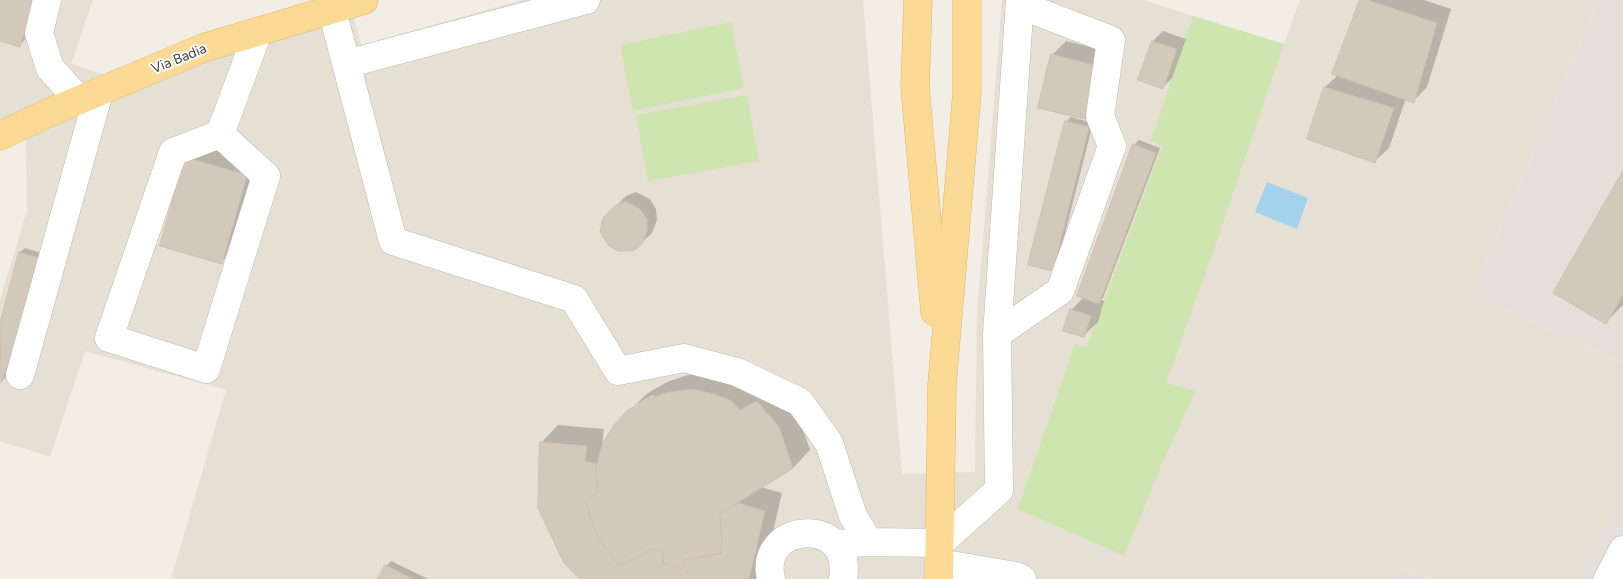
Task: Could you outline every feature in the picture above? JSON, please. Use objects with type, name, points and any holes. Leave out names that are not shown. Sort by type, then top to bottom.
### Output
[{"type":"main road","name":"Via Badia","points":[[0,136],[203,48],[364,0]]},
{"type":"main road","points":[[918,0],[915,87],[942,385]]},
{"type":"main road","points":[[939,562],[942,385],[966,92],[967,0]]},
{"type":"street","points":[[20,374],[89,96],[50,68],[39,33],[47,0]]},
{"type":"street","points":[[346,64],[586,0]]},
{"type":"street","points":[[939,562],[999,490],[997,334],[1020,2],[1111,40],[1100,116],[1112,146],[1060,291],[997,334]]},
{"type":"street","points":[[332,10],[393,241],[574,299],[618,371],[684,358],[737,372],[800,402],[829,443],[853,516],[869,542]]},
{"type":"street","points":[[220,134],[266,176],[206,369],[109,338],[173,152],[220,134],[258,32]]},
{"type":"street","points":[[771,579],[770,560],[775,550],[782,541],[792,535],[804,532],[826,537],[835,544],[842,555],[844,566],[843,579]]},
{"type":"street","points":[[835,544],[869,542],[939,562],[1016,576],[1022,579]]},
{"type":"street","points":[[1608,579],[1623,550]]},
{"type":"shaded area","points":[[0,0],[93,0],[71,64],[105,75],[349,0],[361,45],[522,0],[863,0],[902,474],[975,472],[977,315],[1002,0],[1143,0],[1284,44],[1300,0],[1599,0],[1472,294],[1623,363],[1623,502],[1579,579],[1425,579],[1399,567],[1393,579],[171,579],[226,390],[85,351],[50,457],[0,441],[0,300],[27,210],[26,139],[0,151]]},
{"type":"shaded area","points":[[1599,0],[1623,0],[1623,363],[1472,294]]},
{"type":"shaded area","points":[[1623,502],[1623,579],[1579,579]]},
{"type":"shaded area","points":[[1399,567],[1425,579],[1393,579]]},
{"type":"green space","points":[[1193,16],[1284,44],[1166,383],[1196,391],[1161,466],[1124,556],[1018,509],[1075,344],[1087,347],[1162,146],[1151,141]]},
{"type":"green space","points":[[731,22],[744,88],[633,111],[620,45]]},
{"type":"green space","points":[[747,95],[759,161],[648,181],[636,115]]},
{"type":"water","points":[[1267,182],[1308,198],[1297,229],[1255,212]]},
{"type":"building","points":[[0,0],[33,0],[20,47],[0,41]]},
{"type":"building","points":[[1360,0],[1368,0],[1437,23],[1414,103],[1332,74]]},
{"type":"building","points":[[1152,41],[1177,49],[1163,89],[1138,80]]},
{"type":"building","points":[[1051,54],[1098,66],[1085,119],[1038,108]]},
{"type":"building","points":[[1324,87],[1394,108],[1375,163],[1307,139]]},
{"type":"building","points":[[1065,121],[1089,127],[1053,271],[1028,265]]},
{"type":"building","points":[[1133,144],[1156,153],[1099,304],[1077,296]]},
{"type":"building","points":[[185,157],[247,175],[222,264],[160,246]]},
{"type":"building","points":[[1623,171],[1623,295],[1606,324],[1553,293]]},
{"type":"building","points":[[626,201],[640,209],[647,219],[647,231],[642,244],[633,251],[618,251],[609,246],[600,232],[603,218],[615,206]]},
{"type":"building","points":[[19,252],[50,261],[23,323],[1,383],[0,323]]},
{"type":"building","points":[[1070,309],[1091,316],[1084,337],[1063,331]]},
{"type":"building","points":[[692,389],[730,400],[740,410],[757,401],[779,427],[793,468],[720,514],[722,553],[685,560],[682,569],[663,563],[663,551],[653,549],[619,566],[597,536],[585,501],[597,492],[596,468],[602,445],[614,425],[628,410],[648,399],[669,392]]},
{"type":"building","points":[[540,442],[587,446],[585,461],[596,464],[597,492],[585,501],[597,536],[619,566],[653,549],[663,551],[663,563],[682,569],[685,560],[722,553],[720,514],[738,503],[765,511],[749,579],[580,579],[564,563],[538,508]]},
{"type":"building","points":[[385,565],[413,579],[378,579]]}]
